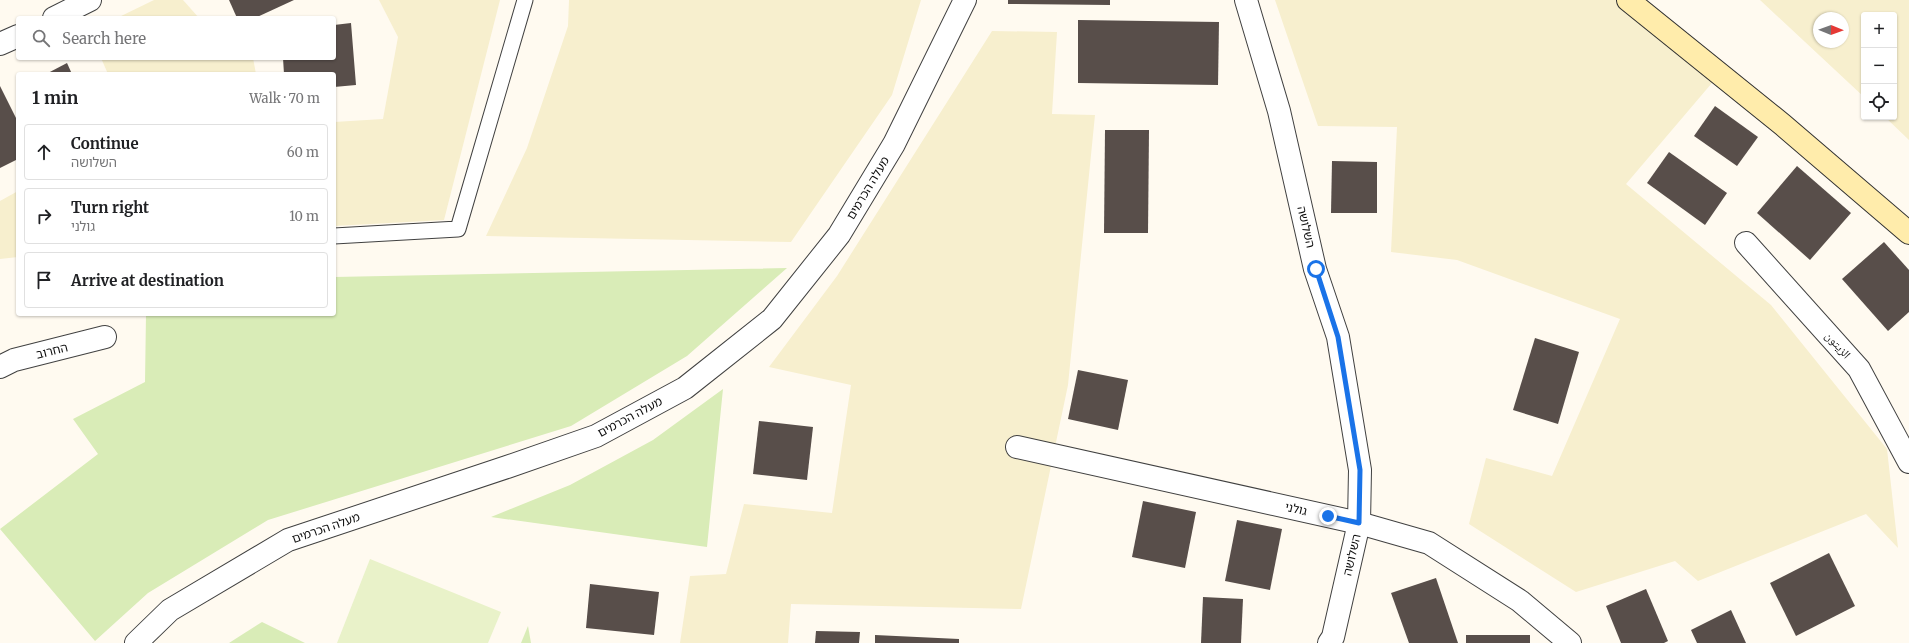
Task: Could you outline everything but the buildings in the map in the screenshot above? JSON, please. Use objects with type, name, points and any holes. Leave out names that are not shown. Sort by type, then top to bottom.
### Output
[{"type":"main road","points":[[1628,0],[1783,125],[1909,233]]},
{"type":"street","points":[[58,16],[90,0]]},
{"type":"street","name":"מעלה הכרמים","points":[[136,643],[170,610],[288,540],[596,436],[685,388],[772,319],[839,235],[894,144],[965,0]]},
{"type":"street","name":"השלושה","points":[[1246,0],[1279,111],[1316,269],[1338,337],[1360,470],[1359,523],[1334,641]]},
{"type":"street","points":[[0,44],[16,37]]},
{"type":"street","name":"الزيتون","points":[[1746,243],[1859,369],[1909,462]]},
{"type":"street","name":"החרוב","points":[[0,367],[14,360],[105,337]]},
{"type":"street","name":"גולני","points":[[1017,447],[1359,523],[1429,543],[1520,601],[1570,643]]},
{"type":"lane","points":[[336,236],[458,229],[525,0]]},
{"type":"shaded area","points":[[154,0],[183,0],[197,16],[121,16]]},
{"type":"shaded area","points":[[379,0],[500,0],[444,220],[336,226],[336,122],[383,119],[398,37]]},
{"type":"shaded area","points":[[569,0],[921,0],[892,95],[791,242],[486,236],[527,148],[568,26]]},
{"type":"shaded area","points":[[1275,0],[1634,0],[1723,70],[1626,184],[1771,305],[1887,449],[1898,548],[1866,514],[1698,581],[1675,561],[1576,592],[1469,524],[1486,458],[1552,476],[1620,319],[1457,260],[1391,252],[1397,127],[1318,126]]},
{"type":"shaded area","points":[[1760,0],[1909,0],[1909,140],[1888,120],[1897,120],[1897,12],[1861,12],[1861,94]]},
{"type":"shaded area","points":[[992,31],[1057,32],[1052,114],[1095,115],[1068,385],[1021,609],[791,604],[788,643],[680,643],[690,576],[726,574],[744,504],[832,513],[851,385],[769,367],[837,276]]},
{"type":"shaded area","points":[[102,60],[253,60],[256,72],[107,72]]},
{"type":"shaded area","points":[[16,192],[16,257],[0,259],[0,201]]},
{"type":"green space","points":[[787,268],[687,356],[571,426],[268,520],[148,593],[95,641],[0,529],[98,454],[73,419],[145,382],[146,316],[336,316],[336,277]]},
{"type":"green space","points":[[723,389],[707,547],[491,517],[570,485],[653,440]]},
{"type":"green space","points":[[370,559],[501,612],[488,643],[337,643]]},
{"type":"green space","points":[[262,622],[305,643],[229,643]]},
{"type":"green space","points":[[528,626],[531,643],[521,643]]},
{"type":"route","points":[[1316,269],[1338,337],[1360,470],[1359,523],[1328,516]]}]
